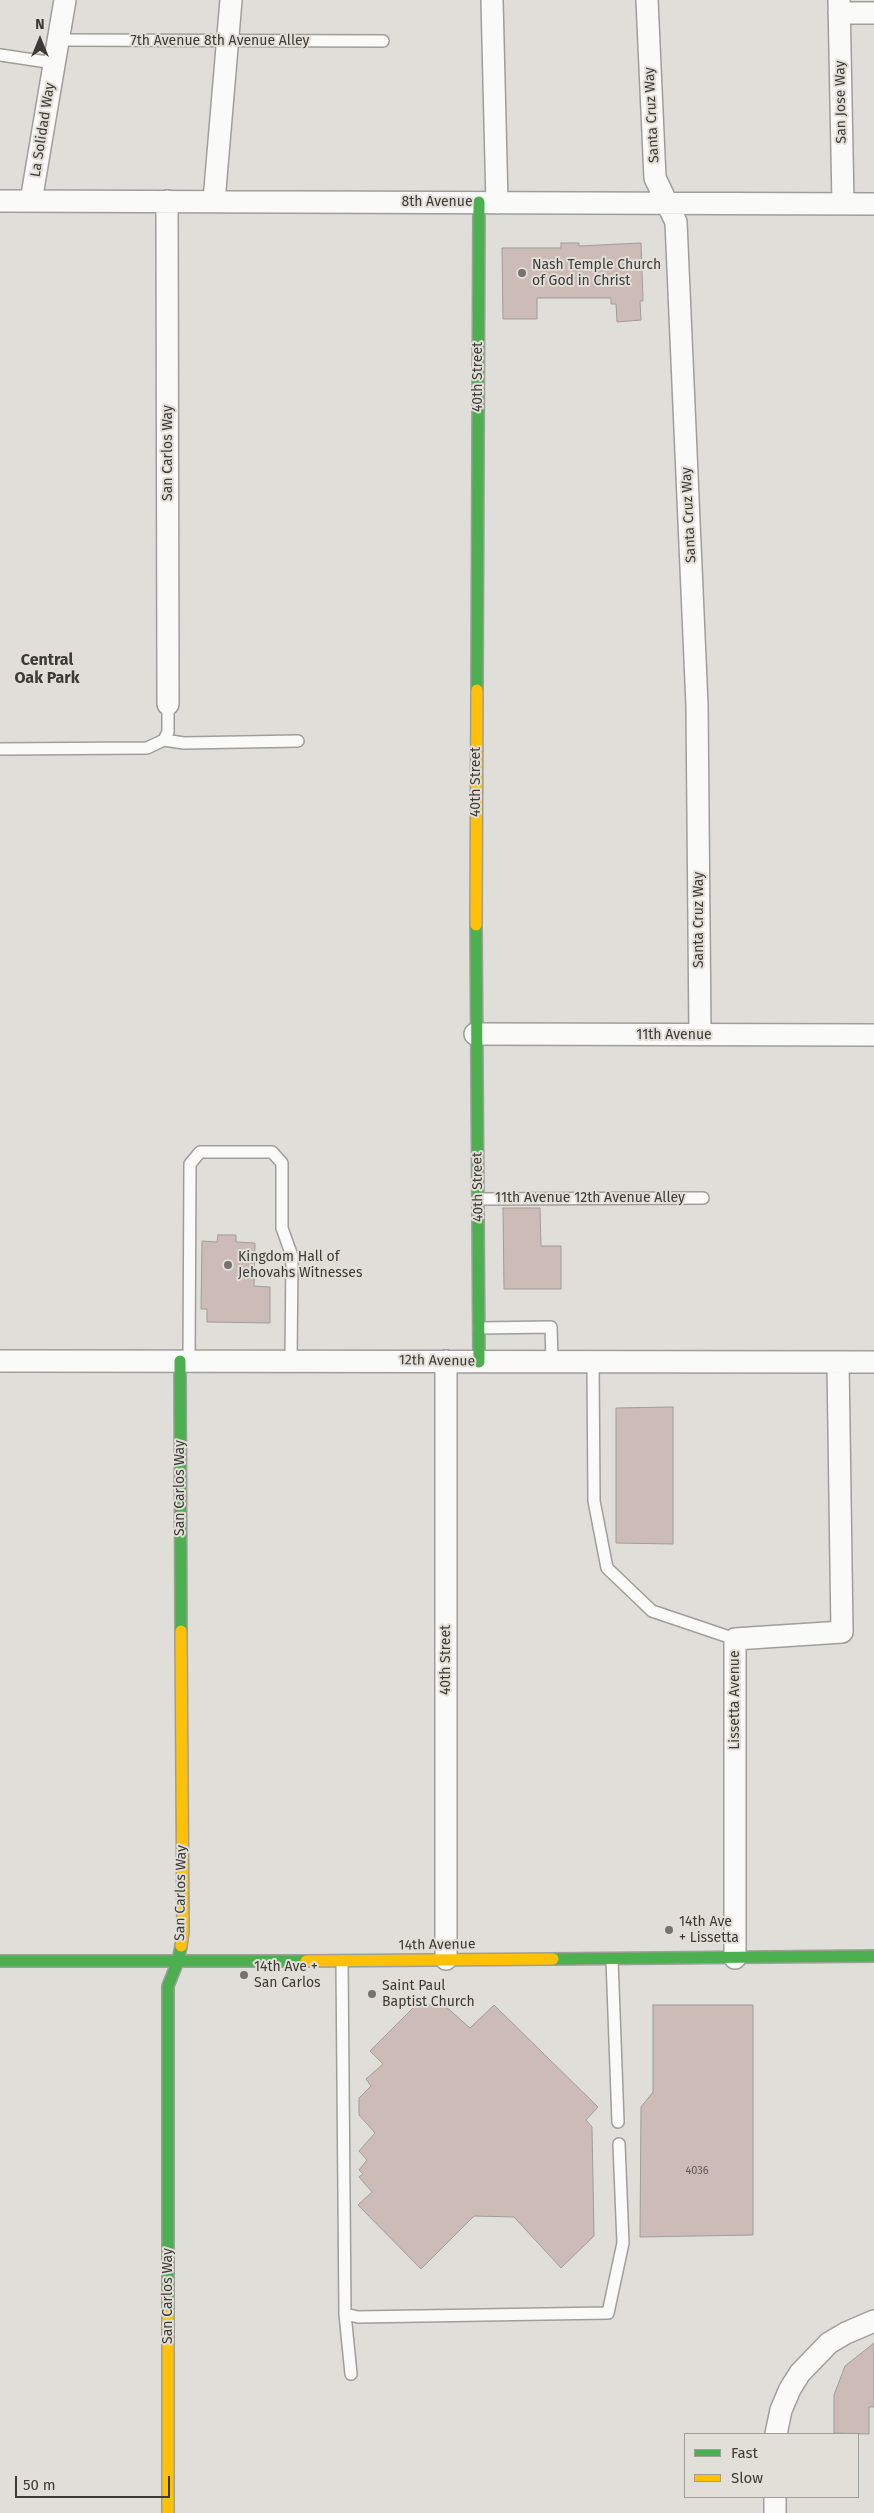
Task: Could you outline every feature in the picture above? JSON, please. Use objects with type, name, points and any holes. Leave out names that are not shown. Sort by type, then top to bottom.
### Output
[{"type":"street","name":"La Solidad Way","points":[[31,201],[64,0]]},
{"type":"street","points":[[214,201],[231,0]]},
{"type":"street","name":"40th Street","points":[[479,1362],[475,1034],[492,0]]},
{"type":"street","name":"Santa Cruz Way","points":[[647,0],[655,178],[676,222],[697,695],[700,1035]]},
{"type":"street","points":[[839,6],[874,13]]},
{"type":"street","name":"San Jose Way","points":[[839,6],[843,203]]},
{"type":"street","name":"8th Avenue","points":[[0,201],[874,204]]},
{"type":"street","name":"San Carlos Way","points":[[167,201],[168,704]]},
{"type":"street","name":"11th Avenue","points":[[475,1034],[874,1035]]},
{"type":"street","name":"12th Avenue","points":[[0,1361],[874,1362]]},
{"type":"street","name":"San Carlos Way","points":[[168,2513],[168,1986],[178,1961],[183,1932],[185,1361]]},
{"type":"street","name":"40th Street","points":[[446,1361],[446,1959]]},
{"type":"street","name":"Lissetta Avenue","points":[[735,1958],[735,1639],[842,1632],[838,1362]]},
{"type":"street","name":"14th Avenue","points":[[0,1961],[342,1961],[874,1956]]},
{"type":"street","points":[[776,2433],[781,2410],[790,2389],[800,2373],[829,2343],[846,2333],[874,2321]]},
{"type":"street","points":[[775,2498],[775,2513]]},
{"type":"lane","name":"7th Avenue 8th Avenue Alley","points":[[58,40],[383,41]]},
{"type":"lane","points":[[0,55],[54,63]]},
{"type":"lane","points":[[164,740],[168,732],[168,704]]},
{"type":"lane","points":[[0,749],[147,748],[164,740],[184,744],[298,741]]},
{"type":"lane","points":[[185,1361],[190,1164],[200,1152],[272,1152],[282,1163],[282,1228],[292,1256],[291,1361]]},
{"type":"lane","name":"11th Avenue 12th Avenue Alley","points":[[478,1199],[703,1198]]},
{"type":"lane","points":[[479,1328],[551,1327],[552,1362]]},
{"type":"lane","points":[[593,1362],[594,1500],[607,1568],[652,1611],[735,1639]]},
{"type":"lane","points":[[612,1959],[618,2122]]},
{"type":"lane","points":[[342,1961],[345,2314],[351,2374]]},
{"type":"lane","points":[[345,2314],[358,2317],[608,2313],[622,2243],[619,2144]]},
{"type":"building","points":[[561,243],[579,243],[579,246],[641,243],[643,301],[640,301],[641,320],[617,322],[616,304],[611,304],[611,298],[537,298],[537,319],[503,319],[502,248],[561,248]]},
{"type":"building","points":[[503,1208],[540,1208],[541,1246],[561,1246],[561,1289],[504,1289]]},
{"type":"building","name":"Kingdom Hall of Jehovahs Witnesses","points":[[218,1235],[236,1235],[236,1242],[255,1243],[254,1286],[270,1287],[270,1323],[207,1322],[207,1309],[201,1309],[202,1241],[217,1242]]},
{"type":"building","points":[[673,1407],[673,1544],[616,1543],[616,1408]]},
{"type":"building","points":[[416,2005],[444,2005],[470,2028],[494,2005],[598,2107],[586,2120],[592,2127],[594,2236],[561,2268],[514,2217],[474,2216],[421,2269],[358,2205],[372,2192],[359,2177],[363,2174],[359,2170],[367,2160],[359,2151],[375,2133],[359,2115],[359,2098],[371,2086],[366,2079],[383,2064],[370,2051]]},
{"type":"building","points":[[653,2005],[753,2005],[753,2235],[640,2237],[641,2107],[653,2092]]},
{"type":"building","points":[[874,2343],[874,2407],[869,2407],[869,2434],[834,2433],[834,2395],[845,2366]]},
{"type":"traffic: fast","points":[[477,690],[479,202]]},
{"type":"traffic: fast","points":[[476,925],[479,1362]]},
{"type":"traffic: fast","points":[[180,1361],[181,1631]]},
{"type":"traffic: fast","points":[[168,2312],[168,1986],[178,1961],[181,1946]]},
{"type":"traffic: fast","points":[[553,1959],[874,1956]]},
{"type":"traffic: fast","points":[[0,1961],[306,1961]]},
{"type":"traffic: slow","points":[[476,925],[477,690]]},
{"type":"traffic: slow","points":[[181,1631],[183,1932],[181,1946]]},
{"type":"traffic: slow","points":[[306,1961],[553,1959]]},
{"type":"traffic: slow","points":[[168,2312],[168,2513]]},
{"type":"place","name":"Nash Temple Church of God in Christ","points":[[522,273]]},
{"type":"place","name":"Kingdom Hall of Jehovahs Witnesses","points":[[228,1265]]},
{"type":"place","name":"14th Ave + Lissetta","points":[[669,1930]]},
{"type":"place","name":"14th Ave + San Carlos","points":[[244,1975]]},
{"type":"place","name":"Saint Paul Baptist Church","points":[[372,1994]]},
{"type":"district","name":"Central Oak Park","points":[[47,670]]}]
